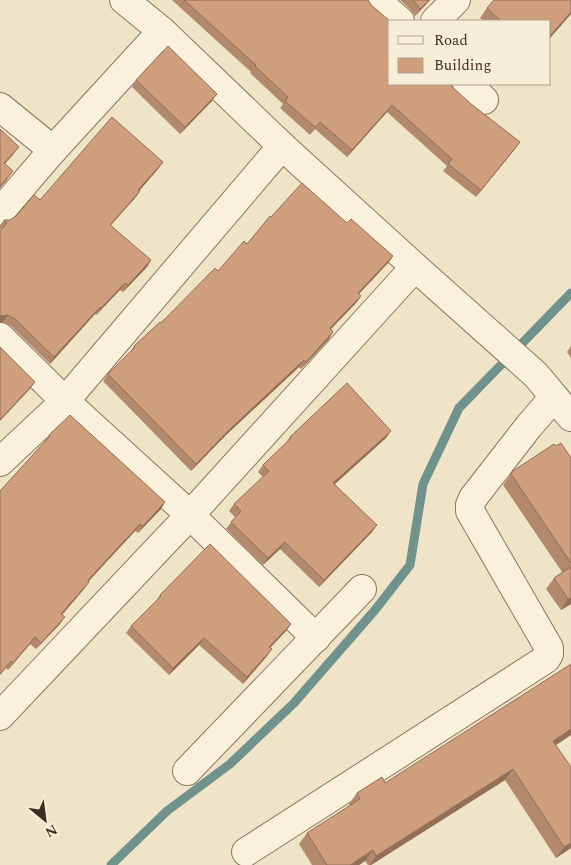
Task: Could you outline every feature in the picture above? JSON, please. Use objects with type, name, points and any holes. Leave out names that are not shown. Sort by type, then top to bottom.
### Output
[{"type":"street","points":[[124,0],[162,31],[282,146],[536,374],[562,407],[529,426],[473,498],[470,505],[470,511],[548,648],[549,654],[546,659],[242,861]]},
{"type":"street","points":[[376,0],[399,20]]},
{"type":"street","points":[[436,20],[456,0]]},
{"type":"street","points":[[0,212],[53,150],[162,31]]},
{"type":"street","points":[[0,107],[53,150]]},
{"type":"street","points":[[0,462],[65,401],[282,146]]},
{"type":"street","points":[[0,716],[190,515],[415,267]]},
{"type":"street","points":[[0,337],[65,401],[190,515],[316,638]]},
{"type":"street","points":[[187,771],[362,589]]},
{"type":"building","points":[[184,0],[368,0],[371,5],[389,20],[388,85],[450,85],[471,104],[520,142],[481,190],[448,164],[452,159],[392,105],[352,150],[320,122],[315,127],[285,101],[288,97],[256,65]]},
{"type":"building","points":[[413,0],[429,0],[420,9]]},
{"type":"building","points":[[494,0],[571,0],[571,12],[551,35],[551,20],[500,20],[487,8]]},
{"type":"building","points":[[168,46],[217,94],[185,127],[136,80]]},
{"type":"building","points":[[112,117],[163,162],[110,225],[151,260],[128,285],[125,283],[100,307],[54,357],[15,319],[8,315],[0,316],[0,231],[7,223],[4,220],[10,220],[16,216],[34,195],[40,200]]},
{"type":"building","points":[[0,129],[19,147],[4,163],[13,171],[0,186]]},
{"type":"building","points":[[302,183],[347,223],[351,219],[393,256],[358,293],[361,296],[330,328],[333,332],[306,362],[304,360],[231,428],[196,464],[108,374],[134,346],[161,323],[215,268],[218,271],[244,241],[247,244],[270,216]]},
{"type":"building","points":[[0,347],[35,382],[0,420]]},
{"type":"building","points":[[347,383],[391,431],[333,483],[377,525],[324,580],[285,542],[268,558],[231,522],[241,511],[234,504],[269,471],[263,465]]},
{"type":"building","points":[[70,415],[165,502],[143,526],[140,524],[88,580],[89,582],[61,614],[65,617],[41,643],[35,637],[13,663],[11,661],[0,674],[0,491],[49,435]]},
{"type":"building","points":[[561,443],[571,458],[571,563],[511,474],[554,444],[556,446]]},
{"type":"building","points":[[210,544],[291,624],[269,647],[272,649],[247,677],[204,638],[173,668],[131,626]]},
{"type":"building","points":[[571,567],[571,598],[568,599],[554,578]]},
{"type":"building","points":[[571,664],[571,729],[553,741],[571,767],[571,843],[564,847],[513,769],[376,856],[373,850],[350,865],[327,865],[307,833],[360,799],[357,793],[382,777],[385,783]]},
{"type":"waterway","points":[[111,865],[167,811],[230,764],[294,703],[375,610],[410,565],[423,484],[459,408],[571,293]]}]
